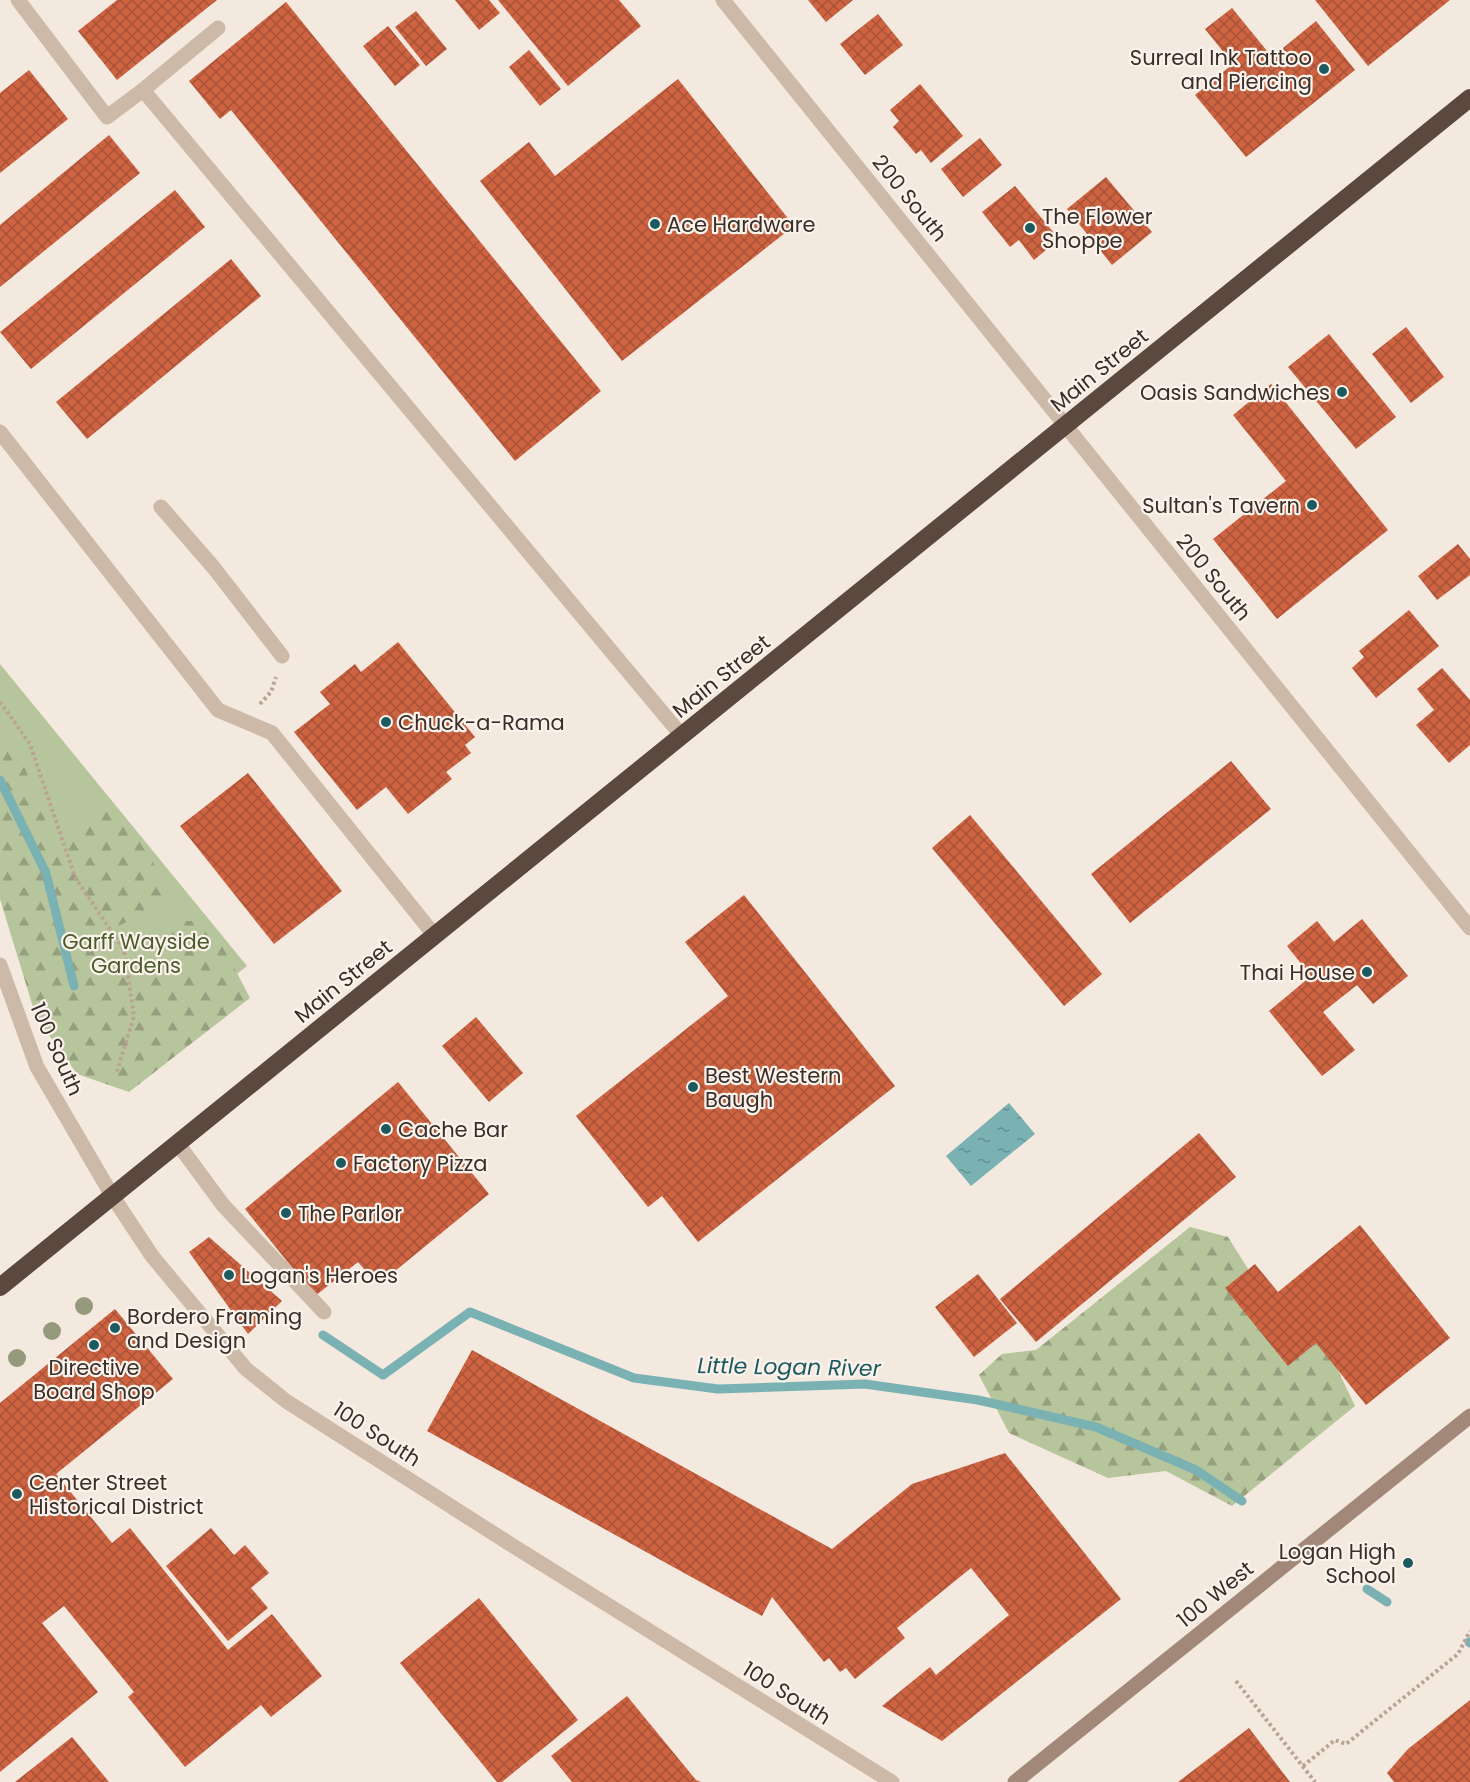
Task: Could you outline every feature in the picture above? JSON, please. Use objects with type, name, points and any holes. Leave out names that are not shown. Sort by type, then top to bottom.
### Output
[{"type":"highway","name":"Main Street","points":[[0,1287],[1470,98]]},
{"type":"street","points":[[18,0],[107,117],[218,28]]},
{"type":"street","name":"200 South","points":[[723,0],[1470,928]]},
{"type":"street","points":[[143,90],[682,736]]},
{"type":"street","points":[[0,432],[218,710],[272,733],[435,936]]},
{"type":"street","points":[[161,507],[214,568],[282,656]]},
{"type":"street","name":"100 South","points":[[0,965],[37,1067],[113,1197],[152,1256],[246,1369],[286,1401],[520,1551],[892,1782]]},
{"type":"street","points":[[178,1144],[223,1205],[324,1312]]},
{"type":"street","name":"100 West","points":[[1015,1782],[1470,1416]]},
{"type":"path","points":[[243,722],[271,692],[282,656]]},
{"type":"path","points":[[0,702],[30,744],[75,877],[124,950],[134,1016],[116,1074]]},
{"type":"path","points":[[1303,1766],[1335,1740],[1346,1744],[1450,1661],[1458,1654],[1470,1631]]},
{"type":"path","points":[[1236,1681],[1315,1782]]},
{"type":"green space","name":"Garff Wayside Gardens","points":[[0,664],[247,966],[111,1072],[0,868]]},
{"type":"green space","name":"Garff Wayside Gardens","points":[[0,731],[17,748],[56,847],[98,802],[149,848],[166,904],[116,927],[106,961],[158,974],[176,921],[210,921],[250,998],[129,1092],[77,1074],[36,1017],[0,899]]},
{"type":"green space","points":[[1190,1227],[1228,1237],[1270,1304],[1325,1343],[1355,1406],[1232,1506],[1166,1471],[1108,1478],[1009,1433],[979,1375],[1002,1354],[1036,1350]]},
{"type":"water","points":[[1009,1103],[1035,1134],[971,1186],[946,1156]]},
{"type":"building","points":[[117,0],[217,0],[117,80],[78,31]]},
{"type":"building","points":[[455,0],[489,0],[500,13],[479,30]]},
{"type":"building","points":[[498,0],[619,0],[641,26],[568,86]]},
{"type":"building","points":[[808,0],[853,0],[826,22]]},
{"type":"building","points":[[1315,0],[1450,0],[1368,66]]},
{"type":"building","points":[[286,2],[601,391],[515,461],[231,110],[220,119],[189,81]]},
{"type":"building","points":[[1232,8],[1272,57],[1316,21],[1355,70],[1246,157],[1195,95],[1233,64],[1205,29]]},
{"type":"building","points":[[416,11],[447,49],[426,66],[395,27]]},
{"type":"building","points":[[878,14],[903,45],[865,75],[840,44]]},
{"type":"building","points":[[388,26],[420,65],[395,86],[363,46]]},
{"type":"building","points":[[529,50],[561,89],[540,106],[509,67]]},
{"type":"building","points":[[29,70],[68,119],[0,173],[0,93]]},
{"type":"building","points":[[678,79],[794,226],[622,361],[480,181],[529,142],[555,176]]},
{"type":"building","points":[[920,84],[963,136],[931,163],[921,150],[916,154],[893,127],[899,121],[890,110]]},
{"type":"building","points":[[109,135],[140,173],[0,287],[0,225]]},
{"type":"building","points":[[980,138],[1002,165],[963,197],[941,169]]},
{"type":"building","points":[[1106,177],[1152,232],[1112,265],[1067,209]]},
{"type":"building","points":[[1015,186],[1059,239],[1034,260],[1019,240],[1010,247],[982,212]]},
{"type":"building","points":[[175,190],[205,227],[31,369],[0,332]]},
{"type":"building","points":[[231,259],[261,296],[87,439],[56,402]]},
{"type":"building","points":[[1406,327],[1444,377],[1411,403],[1372,354]]},
{"type":"building","name":"Oasis Sandwiches","points":[[1329,334],[1396,417],[1356,449],[1288,367]]},
{"type":"building","name":"Sultan's Tavern","points":[[1271,384],[1388,530],[1277,619],[1213,539],[1286,481],[1233,415]]},
{"type":"building","points":[[1458,544],[1470,559],[1470,575],[1437,600],[1418,576]]},
{"type":"building","points":[[1409,610],[1439,646],[1376,698],[1352,668],[1364,657],[1359,651]]},
{"type":"building","points":[[398,642],[475,737],[465,745],[471,753],[446,772],[452,779],[408,814],[386,787],[357,810],[294,732],[330,704],[320,692],[355,664],[361,672]]},
{"type":"building","points":[[1442,668],[1470,700],[1470,745],[1449,763],[1416,725],[1434,710],[1417,689]]},
{"type":"building","points":[[1231,761],[1271,809],[1130,923],[1091,874]]},
{"type":"building","points":[[248,773],[342,891],[274,944],[180,826]]},
{"type":"building","points":[[970,815],[1102,974],[1064,1006],[932,848]]},
{"type":"building","points":[[744,895],[895,1086],[698,1242],[662,1196],[648,1207],[576,1116],[728,996],[685,942]]},
{"type":"building","points":[[1362,919],[1408,976],[1373,1004],[1357,985],[1323,1012],[1355,1050],[1322,1076],[1269,1011],[1311,976],[1287,946],[1317,921],[1334,942]]},
{"type":"building","points":[[476,1017],[523,1073],[489,1102],[442,1046]]},
{"type":"building","points":[[398,1082],[489,1194],[378,1285],[358,1262],[315,1296],[245,1209]]},
{"type":"building","points":[[1199,1133],[1236,1177],[1036,1342],[1000,1299]]},
{"type":"building","points":[[1360,1225],[1450,1338],[1366,1405],[1316,1343],[1288,1366],[1225,1288],[1255,1264],[1278,1292]]},
{"type":"building","points":[[209,1237],[282,1301],[248,1334],[189,1252]]},
{"type":"building","points":[[978,1274],[1017,1323],[974,1357],[935,1307]]},
{"type":"building","points":[[115,1309],[173,1379],[56,1474],[112,1543],[130,1528],[228,1650],[272,1614],[322,1676],[271,1717],[261,1705],[185,1767],[128,1697],[134,1692],[64,1606],[42,1623],[98,1692],[0,1772],[0,1403]]},
{"type":"building","points":[[472,1350],[832,1549],[912,1484],[1005,1453],[1121,1599],[942,1741],[882,1706],[930,1667],[936,1675],[1009,1615],[971,1568],[897,1628],[905,1638],[855,1679],[846,1668],[840,1672],[829,1658],[824,1662],[772,1597],[762,1616],[427,1431]]},
{"type":"building","points":[[211,1528],[234,1555],[245,1545],[269,1573],[251,1588],[268,1608],[228,1641],[166,1566]]},
{"type":"building","points":[[479,1598],[578,1720],[502,1782],[497,1782],[400,1663]]},
{"type":"building","points":[[627,1696],[696,1780],[701,1782],[572,1782],[551,1756]]},
{"type":"building","points":[[1470,1700],[1470,1782],[1394,1782],[1387,1773],[1408,1749]]},
{"type":"building","points":[[1249,1728],[1290,1782],[1178,1782]]},
{"type":"building","points":[[72,1737],[109,1782],[15,1782]]},
{"type":"waterway","name":"Little Logan River","points":[[0,780],[46,873],[74,986]]},
{"type":"waterway","name":"Little Logan River","points":[[323,1335],[383,1375],[470,1312],[634,1378],[718,1389],[865,1384],[978,1400],[1096,1427],[1196,1470],[1242,1501]]},
{"type":"waterway","name":"Little Logan River","points":[[1367,1589],[1387,1602]]},
{"type":"place","name":"Surreal Ink Tattoo and Piercing","points":[[1324,69]]},
{"type":"place","name":"Ace Hardware","points":[[655,224]]},
{"type":"place","name":"The Flower Shoppe","points":[[1030,228]]},
{"type":"place","name":"Oasis Sandwiches","points":[[1342,392]]},
{"type":"place","name":"Sultan's Tavern","points":[[1312,505]]},
{"type":"place","name":"Chuck-a-Rama","points":[[386,722]]},
{"type":"place","name":"Thai House","points":[[1367,972]]},
{"type":"place","name":"Best Western Baugh","points":[[693,1087]]},
{"type":"place","name":"Cache Bar","points":[[386,1129]]},
{"type":"place","name":"Factory Pizza","points":[[341,1163]]},
{"type":"place","name":"The Parlor","points":[[286,1213]]},
{"type":"place","name":"Logan's Heroes","points":[[229,1275]]},
{"type":"place","name":"Bordero Framing and Design","points":[[115,1328]]},
{"type":"place","name":"Directive Board Shop","points":[[94,1345]]},
{"type":"place","name":"Center Street Historical District","points":[[17,1494]]},
{"type":"place","name":"Logan High School","points":[[1408,1563]]}]
